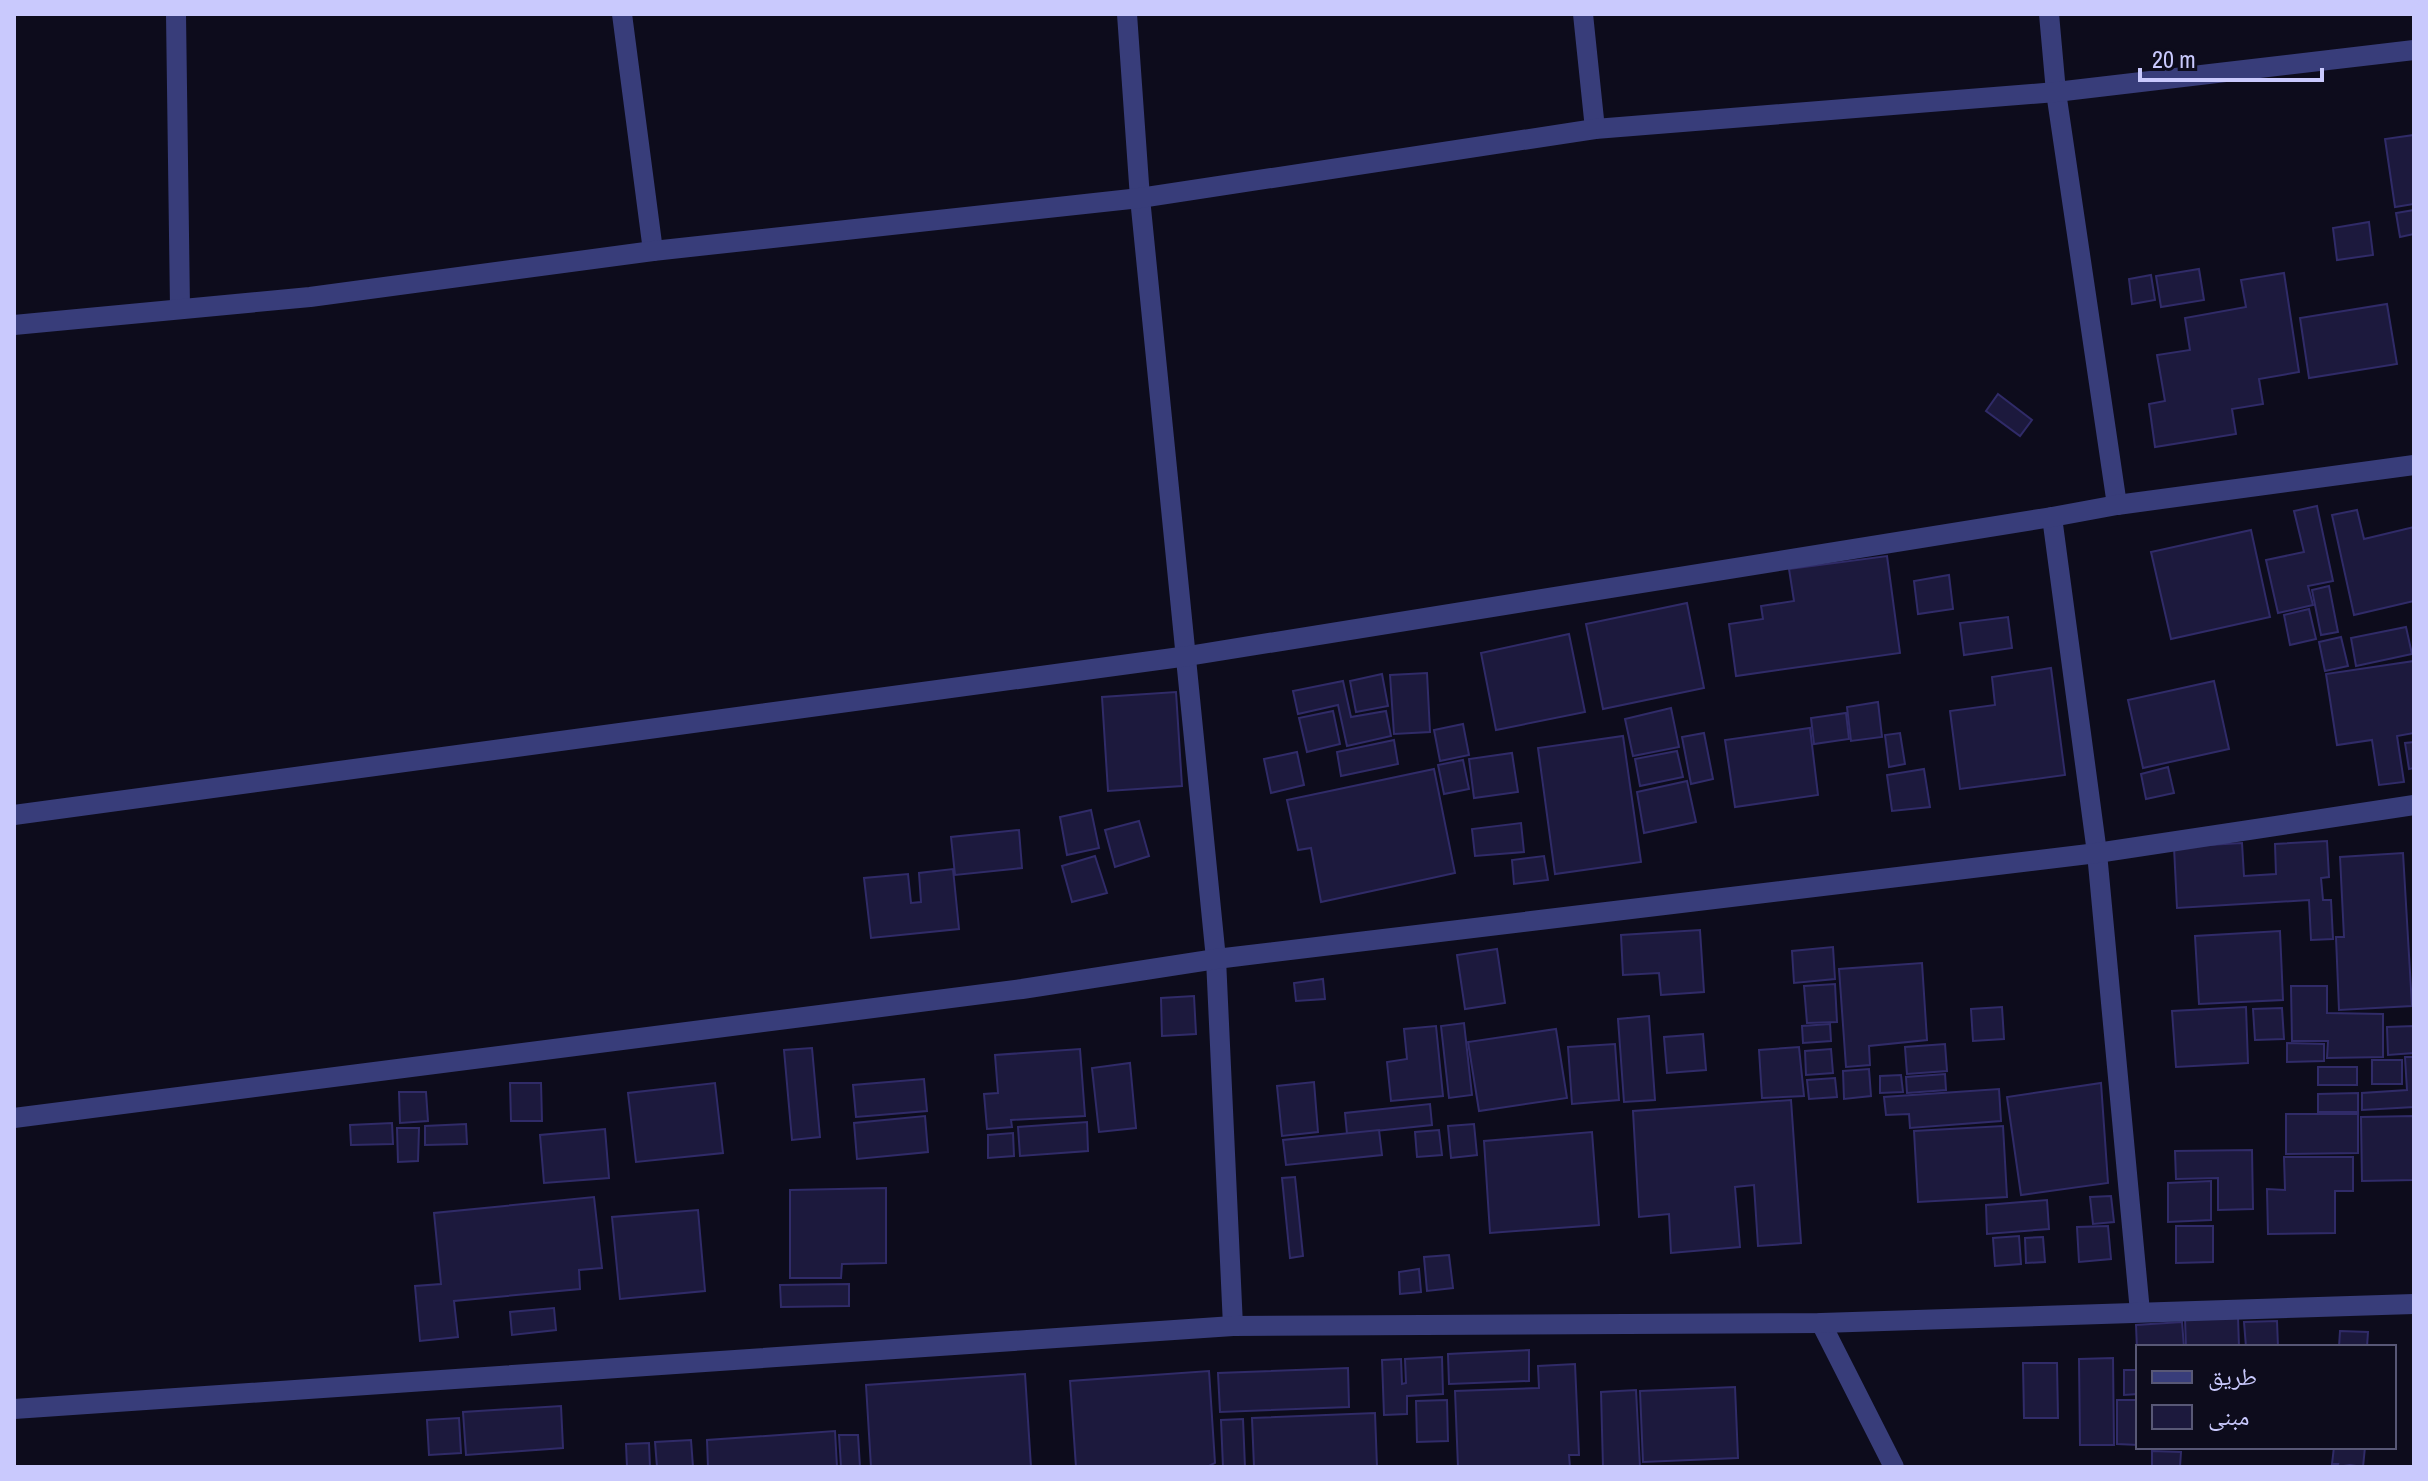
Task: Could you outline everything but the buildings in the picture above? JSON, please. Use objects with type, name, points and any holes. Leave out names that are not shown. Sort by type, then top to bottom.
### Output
[{"type":"street","points":[[176,14],[180,308]]},
{"type":"street","points":[[622,14],[653,251]]},
{"type":"street","points":[[1127,14],[1140,198],[1216,959],[1233,1326]]},
{"type":"street","points":[[1583,14],[1595,129]]},
{"type":"street","points":[[2049,14],[2056,92],[2117,505]]},
{"type":"street","points":[[14,325],[310,297],[653,251],[1140,198],[1595,129],[2056,92],[2414,50]]},
{"type":"street","points":[[14,815],[1188,656],[2117,505],[2414,465]]},
{"type":"street","points":[[2052,517],[2097,853],[2140,1312]]},
{"type":"street","points":[[14,1118],[1022,989],[1216,959],[2097,853],[2414,805]]},
{"type":"street","points":[[14,1409],[1233,1326],[1821,1323],[2414,1304]]},
{"type":"street","points":[[1821,1323],[1894,1467]]}]
